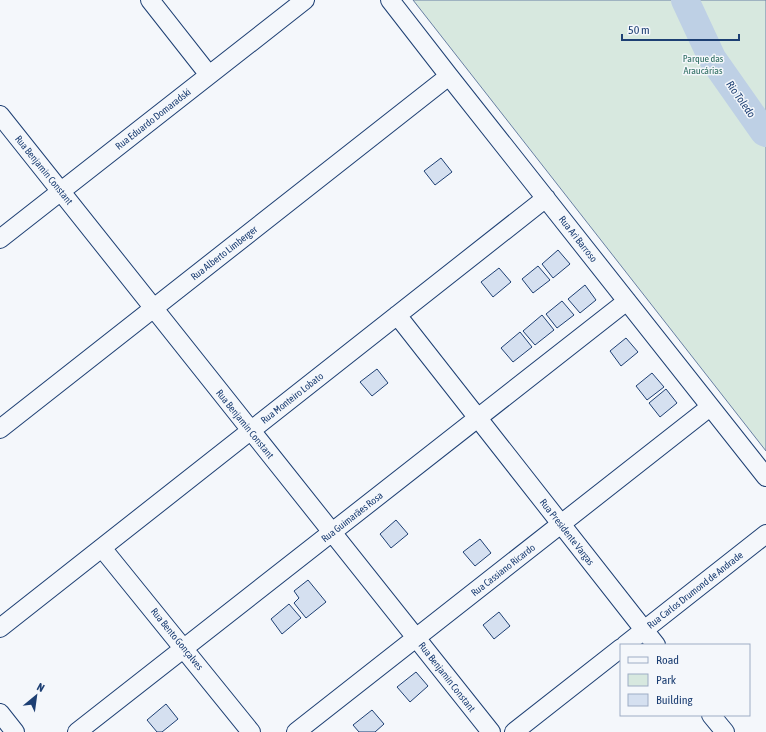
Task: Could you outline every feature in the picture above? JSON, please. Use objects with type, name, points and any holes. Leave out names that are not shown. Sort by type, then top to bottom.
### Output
[{"type":"street","points":[[150,0],[210,75]]},
{"type":"street","name":"Rua Eduardo Domaradski","points":[[0,239],[305,0]]},
{"type":"street","name":"Rua Ari Barroso","points":[[390,0],[766,477]]},
{"type":"street","name":"Rua Alberto Limberger","points":[[0,429],[449,76]]},
{"type":"street","name":"Rua Benjamin Constant","points":[[0,116],[491,732]]},
{"type":"street","name":"Rua Monteiro Lobato","points":[[0,628],[546,198]]},
{"type":"street","name":"Rua Guimarães Rosa","points":[[77,732],[627,301]]},
{"type":"street","name":"Rua Presidente Vargas","points":[[397,315],[655,644]]},
{"type":"street","name":"Rua Cassiano Ricardo","points":[[296,732],[710,407]]},
{"type":"street","name":"Rua Carlos Drumond de Andrade","points":[[626,644],[766,534]]},
{"type":"street","name":"Rua Bento Gonçalves","points":[[102,548],[251,732]]},
{"type":"street","points":[[514,732],[620,649]]},
{"type":"street","points":[[0,713],[15,732]]},
{"type":"street","points":[[712,716],[725,732]]},
{"type":"green space","name":"Parque das Araucárias","points":[[413,0],[766,0],[766,451]]},
{"type":"building","points":[[441,158],[452,172],[435,185],[424,171]]},
{"type":"building","points":[[558,250],[570,264],[553,278],[542,264]]},
{"type":"building","points":[[538,266],[550,280],[533,293],[522,279]]},
{"type":"building","points":[[499,268],[511,282],[493,297],[481,282]]},
{"type":"building","points":[[585,285],[596,300],[580,313],[568,299]]},
{"type":"building","points":[[562,301],[574,315],[557,328],[546,314]]},
{"type":"building","points":[[542,315],[554,330],[535,345],[523,331]]},
{"type":"building","points":[[520,332],[532,347],[513,362],[501,348]]},
{"type":"building","points":[[626,338],[638,352],[621,366],[610,351]]},
{"type":"building","points":[[377,369],[388,383],[372,396],[360,382]]},
{"type":"building","points":[[652,373],[664,387],[647,400],[636,386]]},
{"type":"building","points":[[666,389],[677,403],[660,417],[649,403]]},
{"type":"building","points":[[396,520],[408,534],[391,548],[380,534]]},
{"type":"building","points":[[480,539],[491,553],[475,566],[463,552]]},
{"type":"building","points":[[308,580],[326,602],[306,618],[294,603],[299,598],[294,591]]},
{"type":"building","points":[[289,604],[301,618],[282,634],[271,619]]},
{"type":"building","points":[[499,612],[510,626],[494,639],[483,625]]},
{"type":"building","points":[[416,672],[428,686],[410,702],[397,687]]},
{"type":"building","points":[[166,704],[178,719],[162,732],[157,732],[147,720]]},
{"type":"building","points":[[372,710],[384,724],[375,732],[359,732],[353,725]]},
{"type":"waterway","name":"Rio Toledo","points":[[685,0],[712,58],[766,133]]}]
